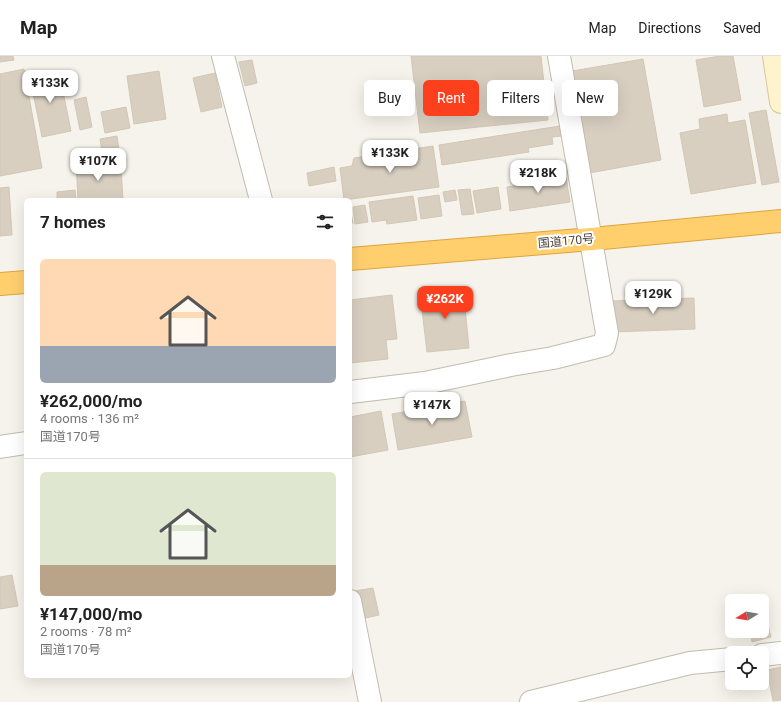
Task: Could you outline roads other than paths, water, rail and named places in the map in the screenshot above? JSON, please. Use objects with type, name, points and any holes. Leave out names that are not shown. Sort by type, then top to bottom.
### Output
[{"type":"highway","name":"国道170号","points":[[352,258],[592,239],[781,221]]},
{"type":"highway","points":[[0,284],[24,282]]},
{"type":"street","points":[[223,56],[260,198]]},
{"type":"street","points":[[352,392],[425,383],[553,358],[604,345],[607,333],[592,239],[559,56]]},
{"type":"street","points":[[774,56],[781,102]]},
{"type":"street","points":[[0,447],[24,443]]},
{"type":"street","points":[[352,611],[370,702]]},
{"type":"street","points":[[769,654],[781,653]]},
{"type":"street","points":[[531,702],[690,663],[725,660]]}]
